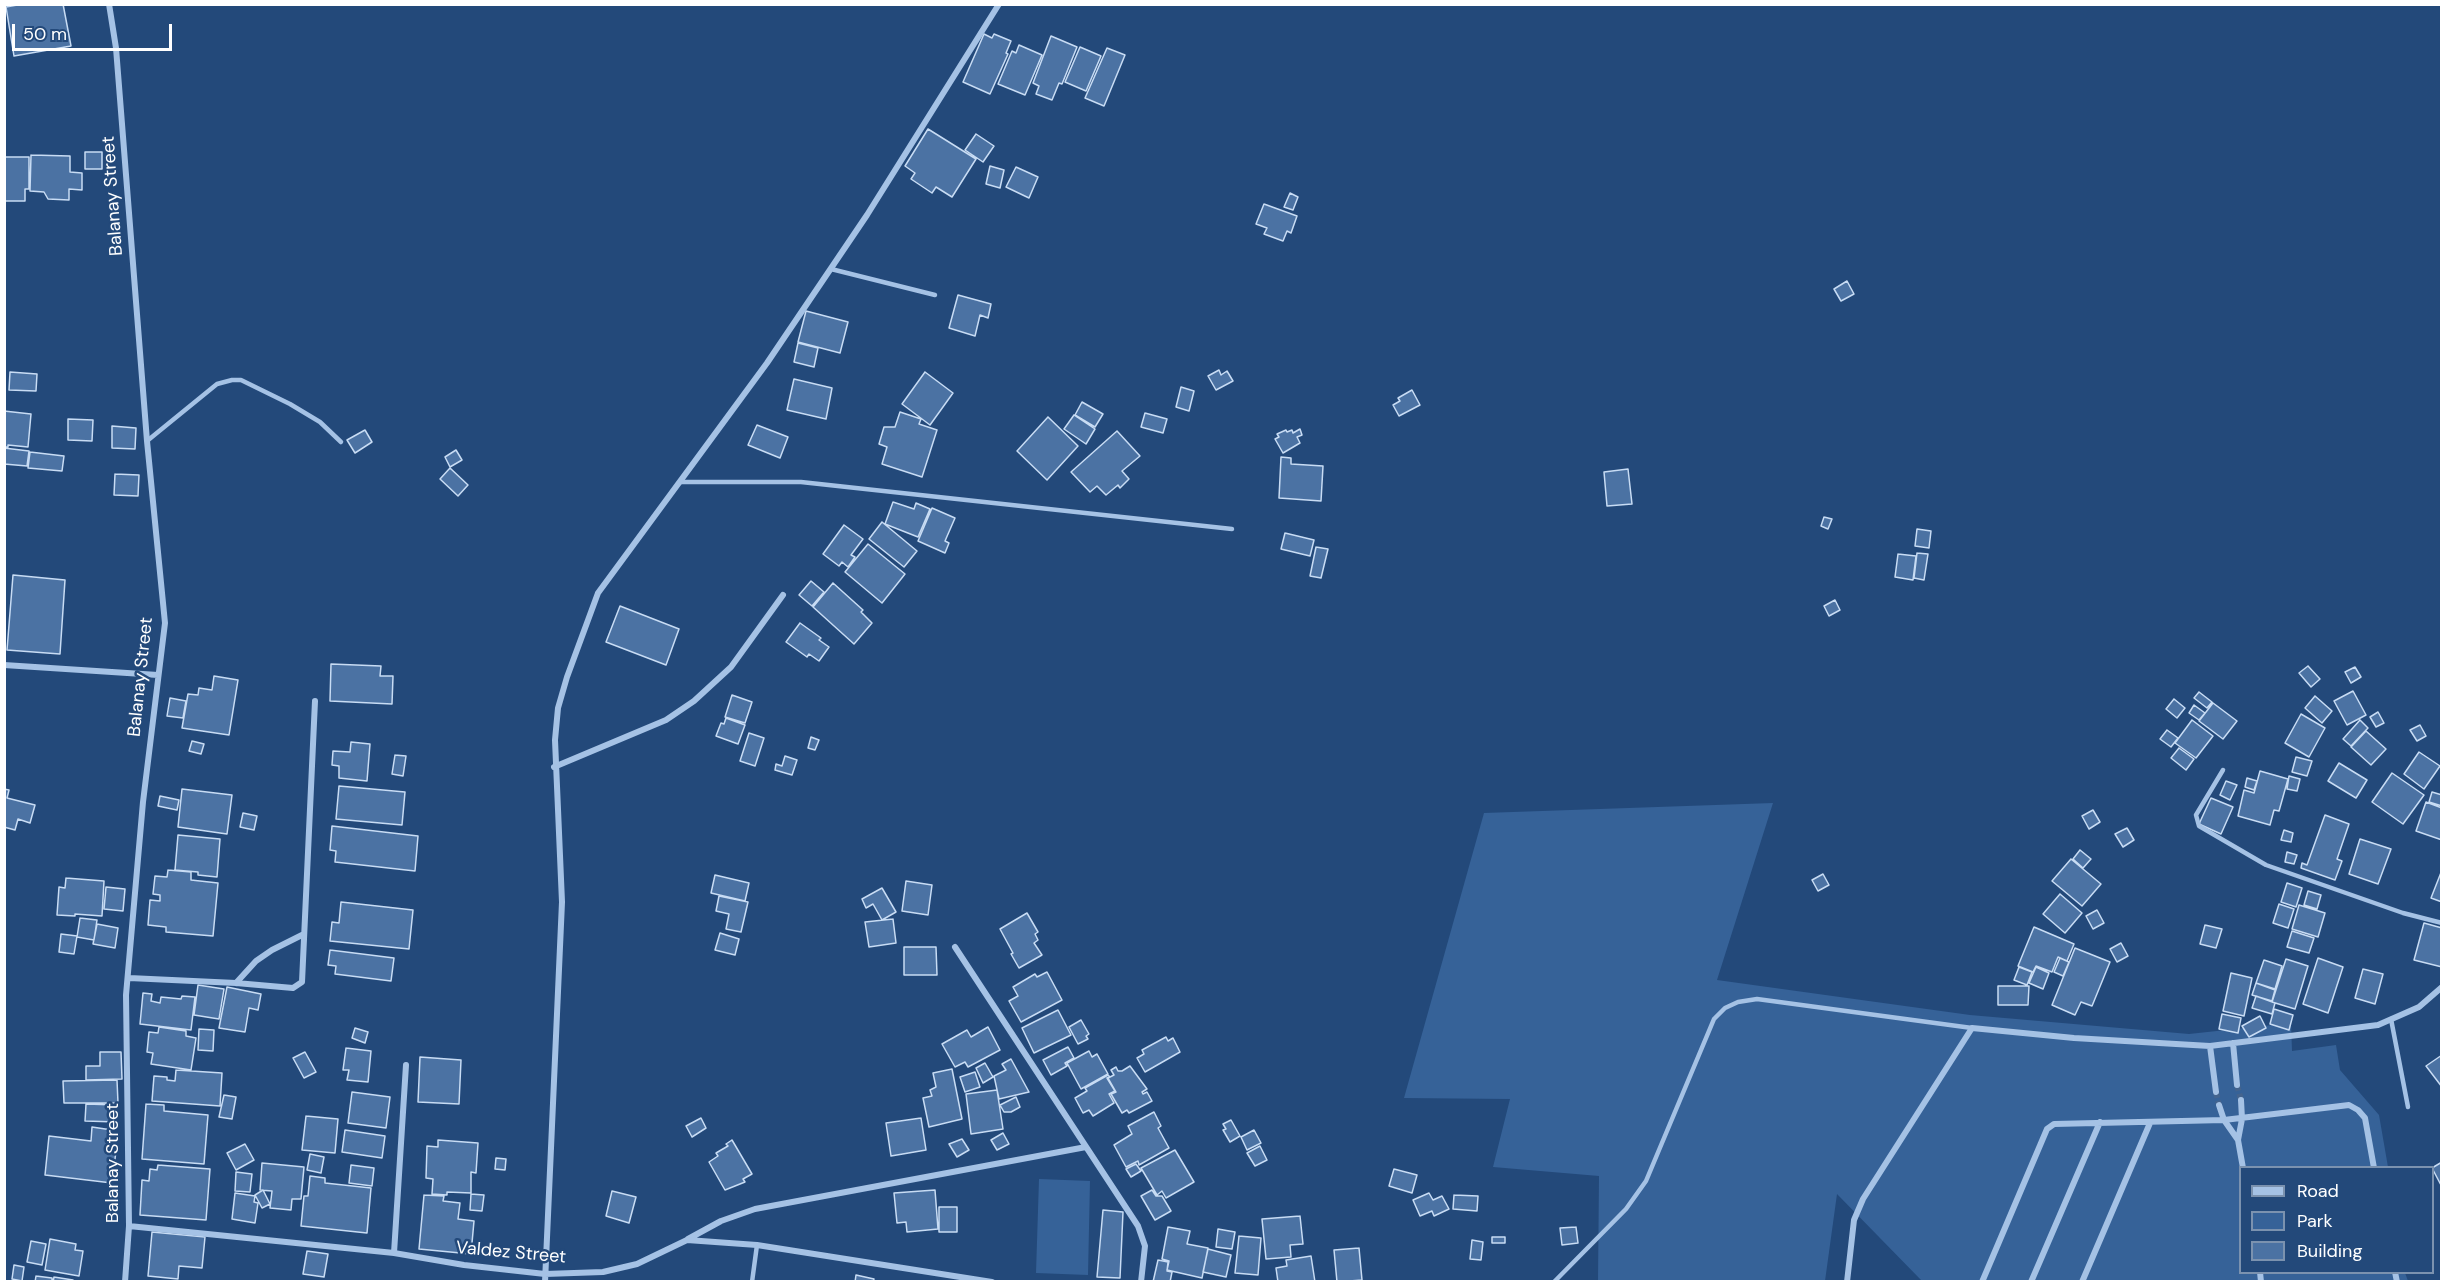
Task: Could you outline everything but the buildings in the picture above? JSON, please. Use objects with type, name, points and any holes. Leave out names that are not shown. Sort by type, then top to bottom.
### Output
[{"type":"street","name":"Balanay Street","points":[[109,4],[116,48],[147,441],[165,623],[143,802],[126,995],[129,1226],[125,1281]]},
{"type":"street","points":[[545,1278],[562,902],[554,767],[558,708],[598,593],[767,363],[831,269],[999,4]]},
{"type":"street","points":[[554,767],[666,720],[694,701],[730,667],[783,595]]},
{"type":"street","points":[[4,665],[158,675]]},
{"type":"street","points":[[129,978],[293,988],[302,981],[315,701]]},
{"type":"street","points":[[237,983],[256,961],[304,934]]},
{"type":"street","points":[[955,947],[1138,1226],[1145,1246],[1141,1281]]},
{"type":"street","points":[[1847,1281],[1854,1220],[1863,1200],[1972,1028],[2074,1038],[2210,1046],[2378,1025],[2419,1007],[2442,987]]},
{"type":"street","points":[[2234,1042],[2237,1085]]},
{"type":"street","points":[[2210,1046],[2216,1092]]},
{"type":"street","points":[[394,1253],[406,1065]]},
{"type":"street","points":[[2241,1100],[2242,1119],[2238,1140],[2243,1166]]},
{"type":"street","points":[[2219,1105],[2224,1120],[2238,1140]]},
{"type":"street","points":[[1982,1281],[2050,1126],[2100,1122],[2150,1123],[2242,1119],[2349,1105],[2365,1118],[2374,1166]]},
{"type":"street","points":[[2031,1281],[2100,1122]]},
{"type":"street","points":[[2082,1281],[2150,1123]]},
{"type":"street","points":[[687,1240],[721,1221],[755,1209],[1086,1147]]},
{"type":"street","name":"Valdez Street","points":[[129,1226],[394,1253],[545,1278],[603,1272],[637,1264],[687,1240],[757,1245],[992,1281]]},
{"type":"lane","points":[[831,269],[935,295]]},
{"type":"lane","points":[[147,441],[217,384],[241,380],[290,404],[320,422],[341,442]]},
{"type":"lane","points":[[680,482],[801,482],[1232,529]]},
{"type":"lane","points":[[2223,770],[2196,815],[2199,826],[2266,865],[2403,913],[2442,923]]},
{"type":"lane","points":[[1554,1281],[1626,1209],[1646,1181],[1714,1019],[1725,1008],[1738,1002],[1757,999],[1972,1028]]},
{"type":"lane","points":[[2391,1019],[2408,1107]]},
{"type":"lane","points":[[752,1281],[757,1245]]},
{"type":"green space","points":[[1773,803],[1717,980],[1970,1015],[2189,1034],[2291,1023],[2292,1051],[2336,1045],[2340,1070],[2379,1115],[2388,1166],[2239,1166],[2239,1274],[2405,1274],[2408,1281],[1922,1281],[1837,1194],[1825,1281],[1598,1281],[1599,1176],[1493,1167],[1510,1099],[1404,1098],[1484,813]]},
{"type":"green space","points":[[1039,1179],[1090,1181],[1088,1275],[1036,1273]]},
{"type":"tunnel","points":[[2237,1085],[2241,1100]]},
{"type":"tunnel","points":[[2216,1092],[2219,1105]]}]
